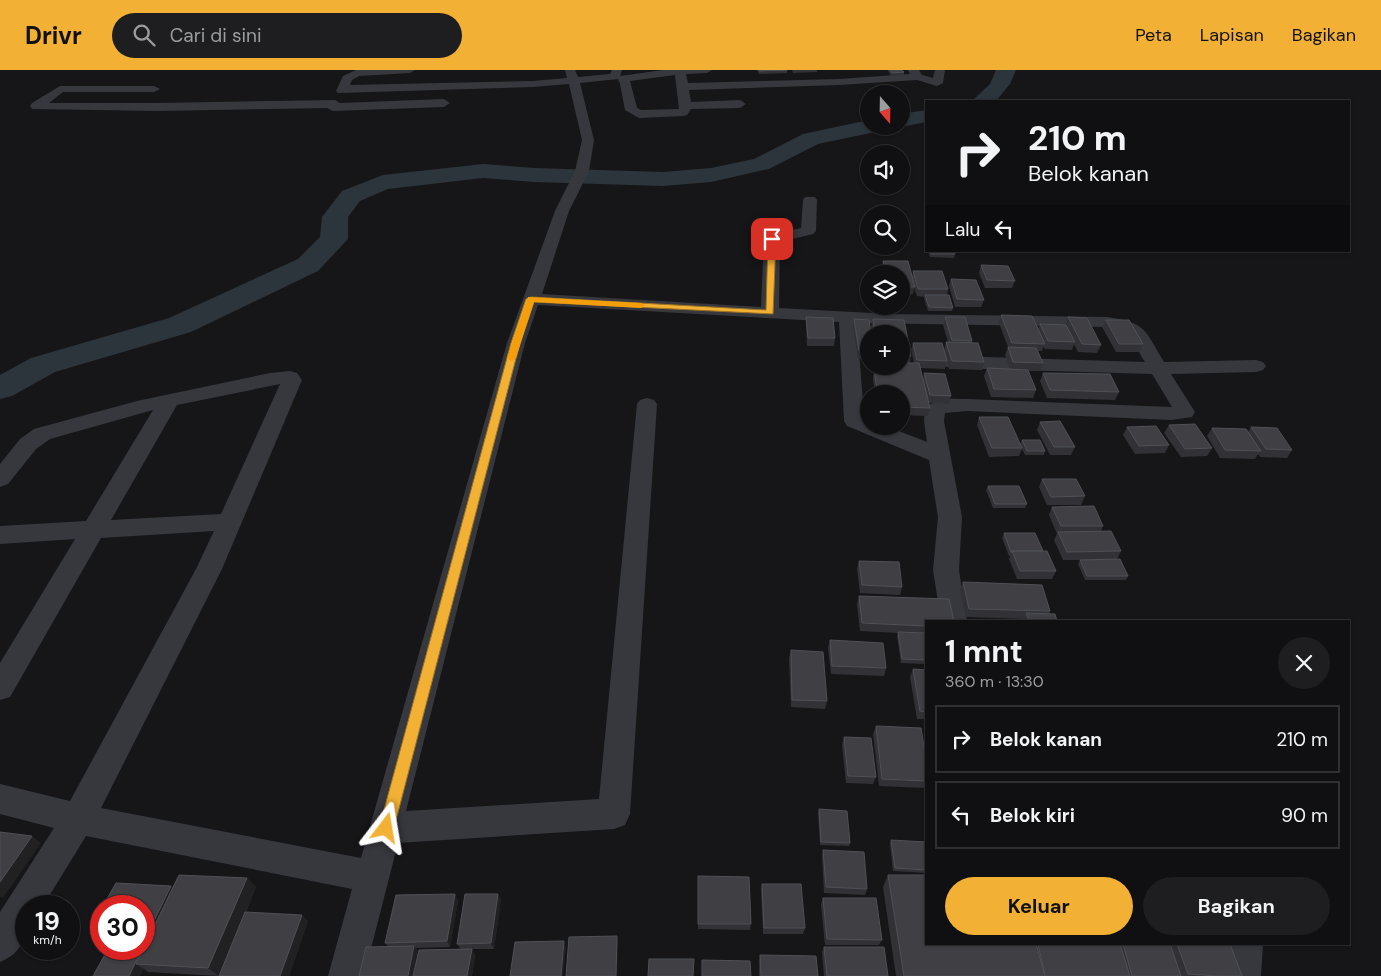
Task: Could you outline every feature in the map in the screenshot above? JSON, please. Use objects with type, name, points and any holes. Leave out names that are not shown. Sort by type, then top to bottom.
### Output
[{"type":"street","points":[[333,107],[347,78],[357,73],[410,70]]},
{"type":"street","points":[[343,89],[572,76],[614,77],[617,70]]},
{"type":"street","points":[[680,71],[686,106],[683,112],[636,114],[631,110],[626,84],[623,79],[680,71],[720,70]]},
{"type":"street","points":[[683,87],[839,82],[915,73],[937,83],[940,70]]},
{"type":"street","points":[[346,976],[516,343],[562,211],[579,176],[588,140],[572,76]]},
{"type":"street","points":[[154,89],[60,89],[36,106],[333,107],[444,103]]},
{"type":"street","points":[[686,106],[740,104]]},
{"type":"street","points":[[770,312],[772,239],[808,231],[810,228],[810,200]]},
{"type":"street","points":[[531,299],[848,317],[1106,322],[1126,324],[1135,330],[1185,412],[1171,414],[941,406],[935,410],[934,421],[950,517],[946,570],[954,620]]},
{"type":"street","points":[[848,317],[854,421],[941,456]]},
{"type":"street","points":[[930,362],[1158,368],[1256,366]]},
{"type":"street","points":[[0,479],[28,444],[42,434],[137,407],[270,378],[290,377],[292,380],[209,569],[78,819],[0,944]]},
{"type":"street","points":[[0,688],[169,401]]},
{"type":"street","points":[[386,828],[614,814],[647,404]]},
{"type":"street","points":[[0,534],[229,522]]},
{"type":"street","points":[[0,799],[78,819],[374,877]]},
{"type":"street","points":[[1243,976],[1245,945]]},
{"type":"building","points":[[890,70],[902,70],[904,72],[892,73]]},
{"type":"building","points":[[930,252],[954,252],[955,254],[931,254]]},
{"type":"building","points":[[883,261],[908,261],[909,265],[884,265]]},
{"type":"building","points":[[981,265],[1008,266],[1015,281],[987,280]]},
{"type":"building","points":[[910,268],[915,287],[910,287]]},
{"type":"building","points":[[913,271],[942,271],[948,289],[918,289]]},
{"type":"building","points":[[951,279],[976,280],[984,300],[957,299]]},
{"type":"building","points":[[925,295],[949,295],[953,308],[929,307]]},
{"type":"building","points":[[1001,315],[1032,316],[1045,344],[1012,343]]},
{"type":"building","points":[[806,317],[833,318],[835,338],[808,338]]},
{"type":"building","points":[[945,317],[965,317],[972,341],[952,340]]},
{"type":"building","points":[[1068,317],[1087,318],[1101,345],[1082,344]]},
{"type":"building","points":[[854,319],[869,320],[870,325],[860,325],[859,351]]},
{"type":"building","points":[[873,319],[904,320],[905,325],[874,325]]},
{"type":"building","points":[[1106,320],[1129,320],[1143,344],[1119,344]]},
{"type":"building","points":[[1040,324],[1066,325],[1075,342],[1048,341]]},
{"type":"building","points":[[946,342],[978,343],[984,362],[952,361]]},
{"type":"building","points":[[913,343],[942,343],[947,361],[917,360]]},
{"type":"building","points":[[1008,347],[1036,348],[1043,363],[1013,362]]},
{"type":"building","points":[[910,363],[919,363],[930,408],[910,407],[910,385],[876,385],[875,375],[910,375]]},
{"type":"building","points":[[987,368],[1028,370],[1036,390],[994,389]]},
{"type":"building","points":[[924,373],[945,374],[951,396],[930,395]]},
{"type":"building","points":[[1043,373],[1110,374],[1119,392],[1050,390]]},
{"type":"building","points":[[979,417],[1008,417],[1022,448],[992,448]]},
{"type":"building","points":[[1060,421],[1075,447],[1054,447],[1040,422]]},
{"type":"building","points":[[1195,424],[1212,448],[1185,449],[1169,425]]},
{"type":"building","points":[[1156,426],[1169,445],[1139,446],[1127,427]]},
{"type":"building","points":[[1251,427],[1277,428],[1292,450],[1266,449]]},
{"type":"building","points":[[1212,428],[1246,429],[1261,451],[1225,450]]},
{"type":"building","points":[[1022,440],[1040,440],[1045,451],[1027,451]]},
{"type":"building","points":[[1042,479],[1076,479],[1085,496],[1051,497]]},
{"type":"building","points":[[988,486],[1019,486],[1027,504],[995,504]]},
{"type":"building","points":[[1094,506],[1103,526],[1061,526],[1052,507]]},
{"type":"building","points":[[1111,531],[1121,551],[1067,552],[1058,532]]},
{"type":"building","points":[[1004,533],[1035,533],[1043,551],[1011,552]]},
{"type":"building","points":[[1012,551],[1047,551],[1056,571],[1020,571]]},
{"type":"building","points":[[1120,559],[1128,576],[1087,576],[1080,560]]},
{"type":"building","points":[[859,561],[899,562],[902,587],[862,585]]},
{"type":"building","points":[[963,582],[1042,585],[1050,611],[969,609]]},
{"type":"building","points":[[859,596],[949,599],[954,620],[925,620],[925,626],[862,623]]},
{"type":"building","points":[[1026,613],[1055,614],[1057,620],[1029,620]]},
{"type":"building","points":[[898,632],[925,633],[925,660],[902,659]]},
{"type":"building","points":[[830,640],[883,643],[886,668],[832,666]]},
{"type":"building","points":[[791,650],[823,652],[827,701],[792,700]]},
{"type":"building","points":[[913,669],[925,670],[925,712],[920,711]]},
{"type":"building","points":[[876,726],[921,728],[925,753],[925,781],[882,779]]},
{"type":"building","points":[[844,737],[871,738],[876,777],[848,776]]},
{"type":"building","points":[[819,809],[847,811],[850,843],[821,842]]},
{"type":"building","points":[[0,832],[32,836],[0,882]]},
{"type":"building","points":[[891,840],[925,842],[925,870],[895,868]]},
{"type":"building","points":[[823,850],[864,852],[867,889],[826,887]]},
{"type":"building","points":[[179,875],[247,878],[208,968],[136,964],[138,960],[155,960],[155,925]]},
{"type":"building","points":[[888,875],[925,875],[925,945],[1036,945],[1045,976],[904,976]]},
{"type":"building","points":[[698,876],[749,877],[751,924],[698,924]]},
{"type":"building","points":[[116,883],[171,886],[155,919],[155,895],[109,895]]},
{"type":"building","points":[[762,884],[801,884],[805,928],[764,928]]},
{"type":"building","points":[[455,894],[447,941],[385,943],[396,895]]},
{"type":"building","points":[[465,894],[498,894],[491,943],[457,944]]},
{"type":"building","points":[[823,898],[876,898],[882,940],[827,939]]},
{"type":"building","points":[[245,912],[302,915],[280,976],[219,976]]},
{"type":"building","points":[[617,936],[616,976],[566,976],[569,937]]},
{"type":"building","points":[[564,941],[561,976],[510,976],[515,942]]},
{"type":"building","points":[[1038,945],[1120,945],[1130,976],[1045,976]]},
{"type":"building","points":[[1123,945],[1170,945],[1181,976],[1132,976]]},
{"type":"building","points":[[1177,945],[1230,945],[1242,976],[1218,976],[1188,974]]},
{"type":"building","points":[[414,946],[408,976],[359,976],[366,947]]},
{"type":"building","points":[[824,947],[884,947],[888,976],[827,976]]},
{"type":"building","points":[[472,949],[467,976],[413,976],[419,950]]},
{"type":"building","points":[[760,955],[816,956],[818,976],[761,976]]},
{"type":"building","points":[[649,959],[694,959],[693,976],[648,976]]},
{"type":"building","points":[[102,960],[137,960],[129,976],[93,976]]},
{"type":"building","points":[[702,960],[750,961],[751,976],[702,976]]},
{"type":"waterway","points":[[983,100],[997,88],[1006,70]]},
{"type":"waterway","points":[[910,119],[925,116]]},
{"type":"waterway","points":[[0,389],[43,365],[180,325],[308,265],[334,239],[335,217],[351,196],[383,182],[483,171],[534,175],[663,179],[711,175],[761,164],[811,139],[860,129]]},
{"type":"slow traffic","points":[[512,358],[531,299],[641,305]]},
{"type":"route","points":[[386,828],[516,343],[531,299],[770,312],[772,239]]}]
